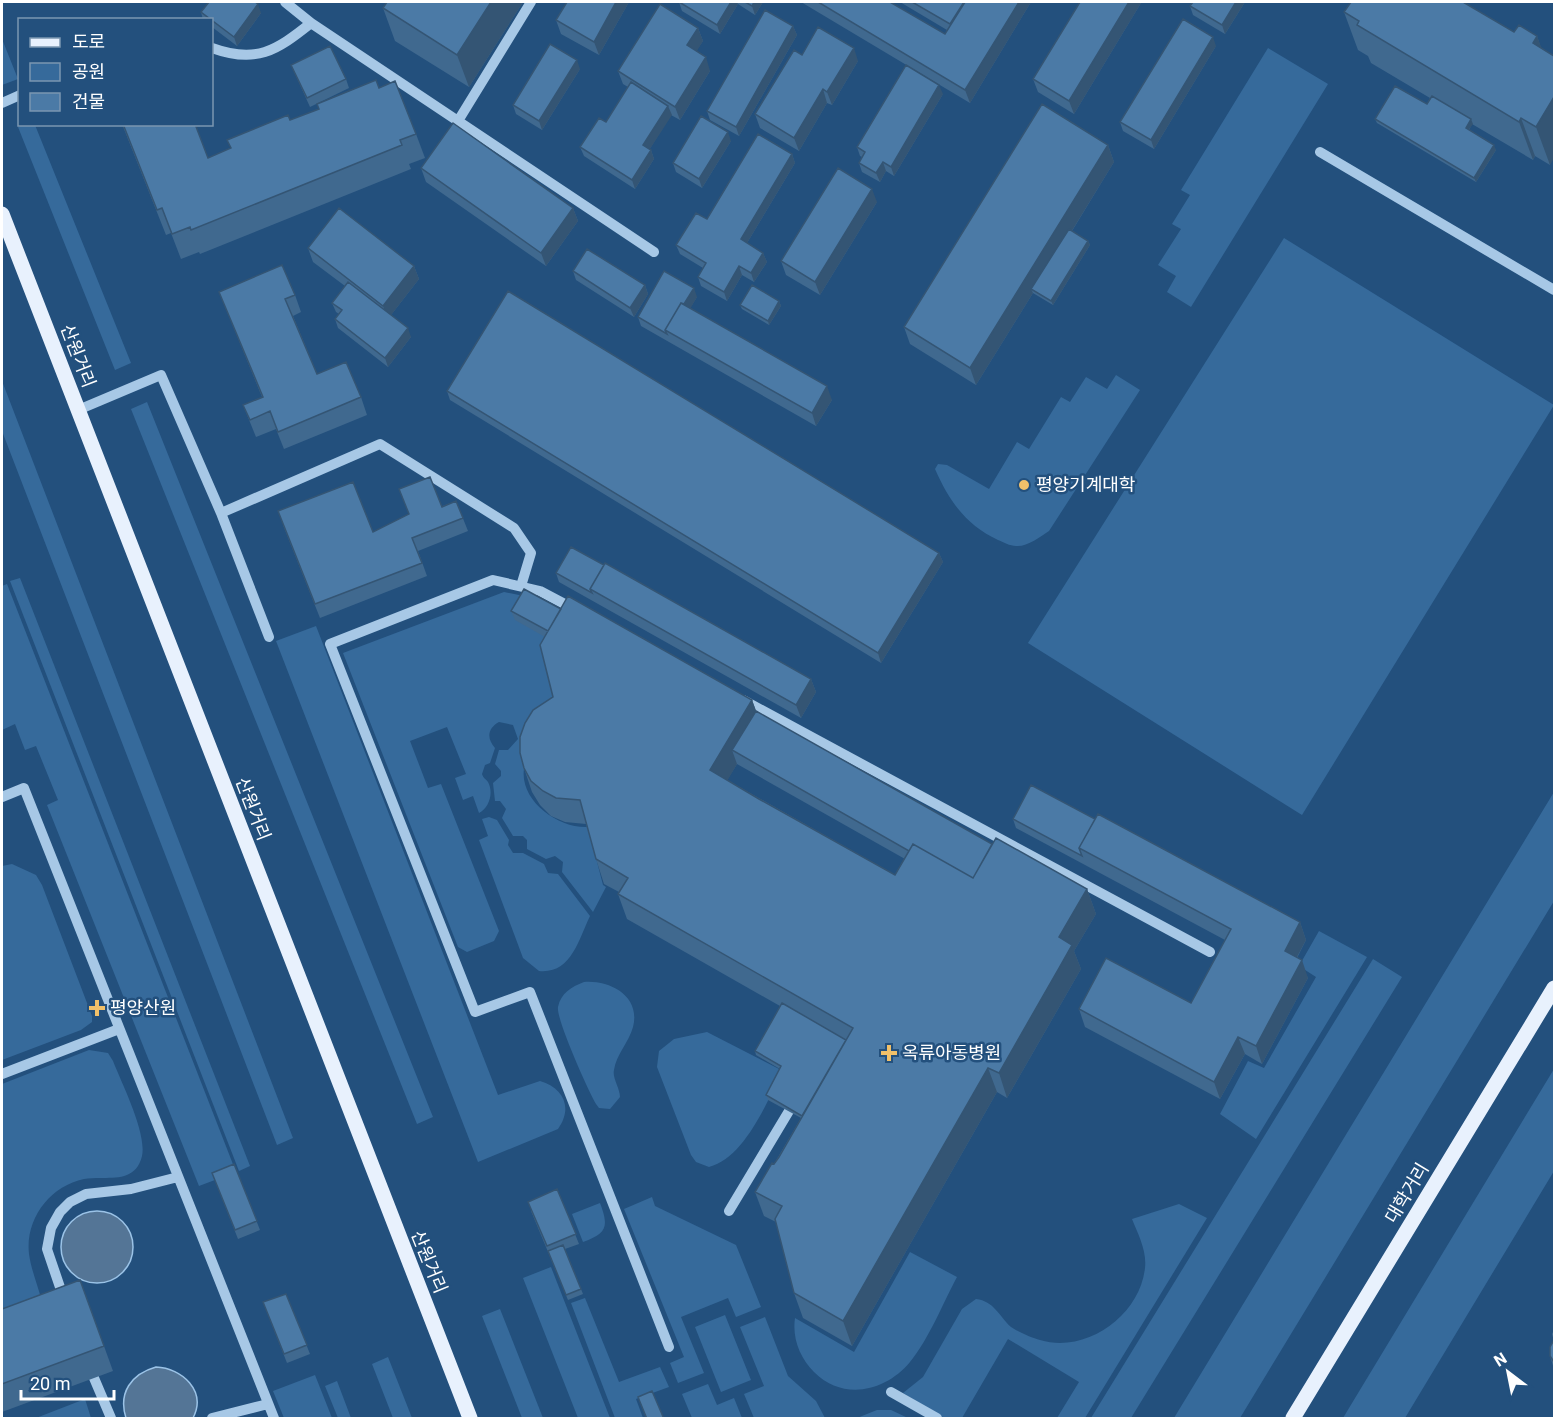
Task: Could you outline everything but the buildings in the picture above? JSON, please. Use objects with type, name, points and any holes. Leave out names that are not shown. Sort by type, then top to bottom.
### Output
[{"type":"main road","name":"산원거리","points":[[2,214],[470,1419]]},
{"type":"main road","name":"대학거리","points":[[1293,1419],[1554,988]]},
{"type":"street","points":[[285,2],[311,23],[654,252]]},
{"type":"street","points":[[458,121],[531,2]]},
{"type":"street","points":[[213,48],[235,56],[262,54],[295,36],[311,23]]},
{"type":"street","points":[[2,103],[18,96]]},
{"type":"street","points":[[1320,152],[1554,290]]},
{"type":"street","points":[[78,410],[161,375],[221,513],[269,637]]},
{"type":"street","points":[[221,513],[380,444],[514,528],[531,553],[521,586]]},
{"type":"street","points":[[582,613],[540,591],[493,580],[330,644],[475,1012],[530,992],[669,1347]]},
{"type":"street","points":[[729,692],[1210,952]]},
{"type":"street","points":[[2,797],[24,788],[274,1419]]},
{"type":"street","points":[[2,1074],[119,1029]]},
{"type":"street","points":[[729,1211],[789,1111]]},
{"type":"street","points":[[68,1312],[47,1249],[51,1228],[60,1212],[70,1202],[86,1194],[178,1178]]},
{"type":"street","points":[[93,1378],[111,1419]]},
{"type":"street","points":[[891,1392],[937,1419]]},
{"type":"street","points":[[212,1419],[268,1404]]},
{"type":"green space","points":[[2,39],[18,79],[2,85]]},
{"type":"green space","points":[[1268,48],[1328,84],[1191,307],[1167,292],[1176,276],[1158,265],[1181,229],[1172,224],[1190,195],[1181,190]]},
{"type":"green space","points":[[35,126],[131,363],[115,370],[18,127]]},
{"type":"green space","points":[[1284,238],[1554,405],[1302,815],[1028,643]]},
{"type":"green space","points":[[1116,375],[1140,390],[1049,531],[1029,543],[1020,546],[1011,545],[987,534],[960,511],[946,491],[935,469],[938,464],[947,465],[989,489],[1017,442],[1029,449],[1061,397],[1070,402],[1086,377],[1107,389]]},
{"type":"green space","points":[[2,381],[293,1138],[277,1145],[2,431]]},
{"type":"green space","points":[[147,402],[433,1117],[417,1124],[131,409]]},
{"type":"green space","points":[[20,578],[250,1166],[239,1171],[10,581]]},
{"type":"green space","points":[[7,584],[236,1172],[199,1186],[47,805],[58,800],[36,746],[25,750],[15,724],[2,730],[2,586]]},
{"type":"green space","points":[[504,592],[524,596],[572,624],[546,668],[559,720],[529,756],[524,774],[531,798],[540,808],[563,822],[588,827],[603,885],[606,887],[593,912],[562,872],[563,862],[555,856],[546,859],[527,849],[527,840],[523,836],[513,836],[502,818],[506,809],[500,801],[495,801],[493,783],[501,776],[501,771],[495,764],[499,750],[508,750],[518,739],[513,725],[499,722],[491,730],[489,737],[495,748],[490,763],[485,765],[482,774],[490,786],[490,800],[479,813],[473,796],[463,800],[455,778],[466,774],[447,727],[410,741],[428,788],[441,784],[499,931],[494,941],[467,952],[458,947],[343,653]]},
{"type":"green space","points":[[316,626],[498,1095],[540,1081],[555,1088],[564,1100],[565,1114],[558,1129],[478,1162],[276,641]]},
{"type":"green space","points":[[1554,792],[1554,901],[1240,1418],[1174,1418]]},
{"type":"green space","points":[[489,817],[497,820],[509,840],[508,845],[513,853],[523,853],[544,864],[548,873],[558,874],[590,916],[572,954],[566,962],[550,971],[539,971],[523,958],[479,840],[488,836],[482,819]]},
{"type":"green space","points":[[12,864],[36,875],[42,885],[92,1016],[92,1022],[81,1030],[2,1060],[2,866]]},
{"type":"green space","points":[[1319,931],[1367,957],[1256,1139],[1220,1114],[1248,1061],[1264,1068],[1316,977],[1299,966]]},
{"type":"green space","points":[[1373,959],[1402,977],[1131,1418],[1091,1418]]},
{"type":"green space","points":[[584,982],[604,984],[621,992],[628,999],[634,1016],[629,1038],[617,1059],[614,1070],[620,1097],[610,1109],[599,1108],[596,1104],[573,1055],[559,1014],[559,1002],[564,994]]},
{"type":"green space","points":[[707,1032],[783,1071],[754,1127],[744,1141],[722,1162],[709,1167],[696,1162],[691,1155],[657,1067],[659,1051],[674,1039]]},
{"type":"green space","points":[[89,1050],[108,1053],[113,1061],[141,1135],[142,1156],[133,1172],[118,1177],[84,1179],[72,1183],[60,1189],[42,1206],[31,1228],[29,1241],[30,1260],[41,1298],[2,1313],[2,1084]]},
{"type":"green space","points":[[1554,1069],[1554,1171],[1405,1418],[1343,1418]]},
{"type":"green space","points":[[652,1197],[655,1206],[736,1245],[761,1307],[736,1317],[728,1298],[681,1317],[704,1373],[678,1383],[670,1363],[684,1357],[624,1209]]},
{"type":"green space","points":[[600,1203],[605,1218],[604,1228],[597,1235],[583,1242],[572,1214]]},
{"type":"green space","points":[[1179,1204],[1207,1218],[1085,1418],[1057,1418],[1079,1382],[1008,1339],[962,1418],[944,1418],[903,1393],[923,1377],[962,1309],[976,1299],[992,1306],[1014,1329],[1040,1340],[1058,1343],[1076,1341],[1093,1336],[1108,1327],[1133,1301],[1141,1285],[1145,1268],[1143,1249],[1132,1219]]},
{"type":"green space","points":[[910,1252],[957,1277],[917,1353],[900,1372],[876,1386],[851,1389],[838,1387],[825,1381],[814,1372],[801,1354],[796,1340],[795,1318],[854,1352]]},
{"type":"green space","points":[[551,1267],[610,1418],[578,1418],[523,1278]]},
{"type":"green space","points":[[585,1298],[619,1382],[660,1367],[669,1387],[636,1399],[643,1418],[615,1418],[571,1303]]},
{"type":"green space","points":[[500,1309],[543,1418],[522,1418],[482,1316]]},
{"type":"green space","points":[[725,1315],[751,1380],[721,1392],[695,1327]]},
{"type":"green space","points":[[765,1317],[788,1376],[816,1401],[825,1418],[754,1418],[744,1394],[764,1386],[740,1327]]},
{"type":"green space","points":[[388,1357],[412,1418],[393,1418],[372,1364]]},
{"type":"green space","points":[[315,1375],[332,1418],[284,1418],[273,1391]]},
{"type":"green space","points":[[337,1381],[351,1418],[338,1418],[325,1386]]},
{"type":"green space","points":[[708,1384],[717,1405],[734,1398],[742,1418],[692,1418],[682,1394]]},
{"type":"green space","points":[[85,1399],[91,1418],[36,1418]]},
{"type":"green space","points":[[877,1410],[891,1410],[908,1418],[857,1418]]},
{"type":"shaded area","points":[[104,1211],[123,1221],[131,1233],[133,1247],[131,1261],[123,1273],[111,1281],[90,1283],[71,1273],[63,1261],[61,1240],[71,1221],[83,1213]]},
{"type":"shaded area","points":[[156,1367],[175,1372],[190,1383],[197,1399],[193,1418],[126,1418],[124,1400],[129,1386],[140,1374]]},
{"type":"place","name":"평양기계대학","points":[[1024,485]]},
{"type":"place","name":"평양산원","points":[[97,1008]]},
{"type":"place","name":"옥류아동병원","points":[[889,1053]]}]
